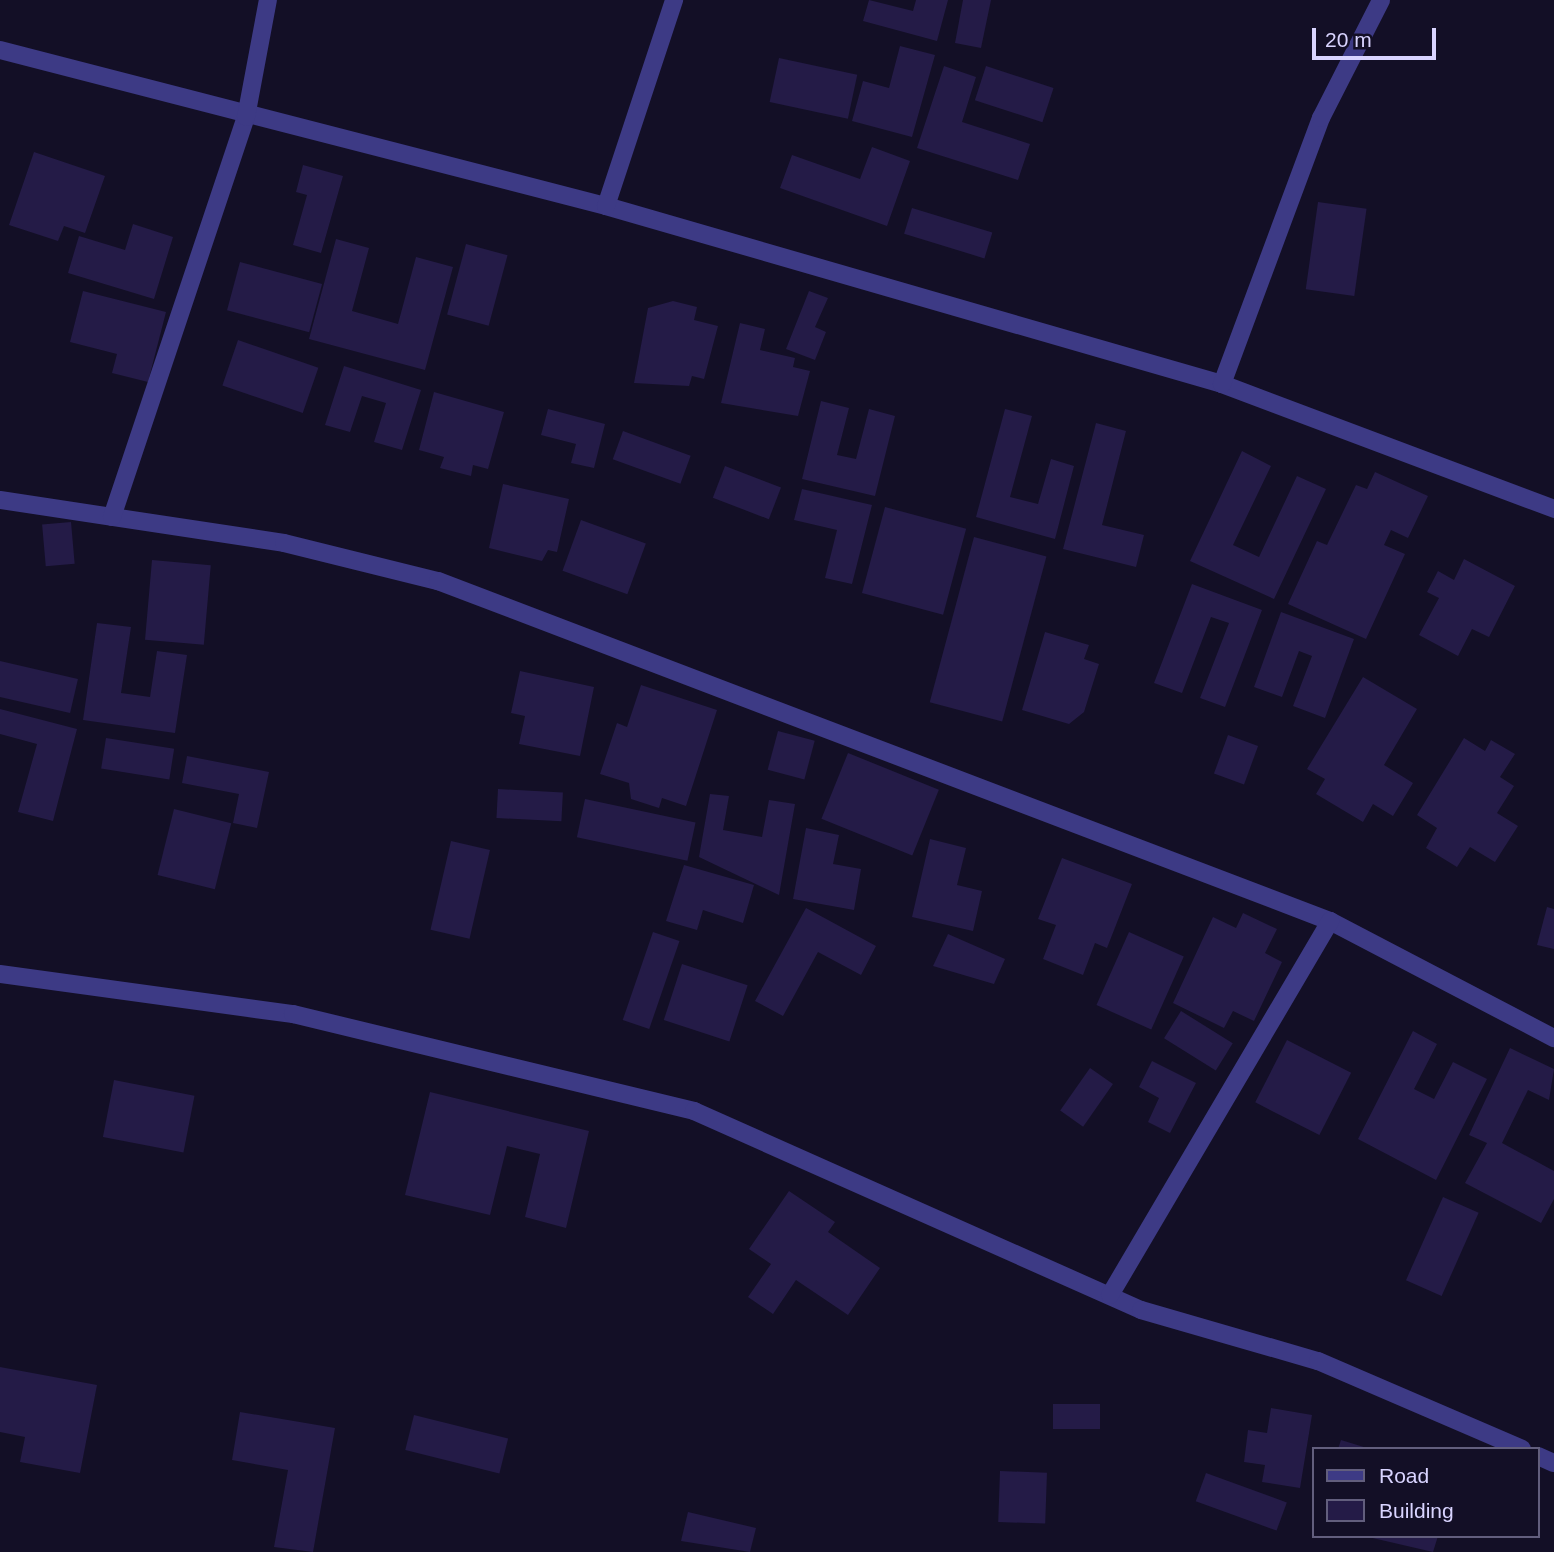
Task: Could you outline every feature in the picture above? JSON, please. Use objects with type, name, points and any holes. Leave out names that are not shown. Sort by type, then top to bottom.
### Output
[{"type":"street","points":[[112,517],[246,117],[268,0]]},
{"type":"street","points":[[606,206],[674,0]]},
{"type":"street","points":[[1222,384],[1321,118],[1381,0]]},
{"type":"street","points":[[0,50],[246,117],[606,206],[1222,384],[1554,509]]},
{"type":"street","points":[[0,500],[284,543],[438,581],[1330,921],[1554,1038]]},
{"type":"street","points":[[1110,1295],[1330,921]]},
{"type":"street","points":[[0,974],[293,1014],[694,1111],[1110,1295],[1210,1334],[1318,1361],[1517,1447]]},
{"type":"building","points":[[869,0],[913,11],[916,0],[948,0],[937,41],[863,21]]},
{"type":"building","points":[[963,0],[991,0],[981,48],[955,43]]},
{"type":"building","points":[[900,46],[935,55],[912,137],[852,121],[863,81],[889,88]]},
{"type":"building","points":[[779,58],[857,75],[848,119],[770,102]]},
{"type":"building","points":[[944,66],[976,77],[962,122],[1030,144],[1018,180],[917,148]]},
{"type":"building","points":[[986,66],[1054,88],[1042,122],[975,100]]},
{"type":"building","points":[[872,147],[910,161],[887,226],[780,188],[792,155],[860,179]]},
{"type":"building","points":[[34,152],[105,176],[85,233],[64,226],[58,241],[9,225]]},
{"type":"building","points":[[303,165],[343,176],[321,253],[293,245],[307,195],[296,192]]},
{"type":"building","points":[[1318,202],[1367,209],[1354,296],[1306,289]]},
{"type":"building","points":[[912,208],[992,233],[984,258],[904,234]]},
{"type":"building","points":[[133,224],[173,237],[154,299],[68,273],[79,236],[125,250]]},
{"type":"building","points":[[336,239],[369,248],[352,311],[398,324],[416,257],[453,267],[425,370],[309,339]]},
{"type":"building","points":[[466,244],[508,255],[489,326],[447,315]]},
{"type":"building","points":[[240,262],[322,284],[309,332],[227,310]]},
{"type":"building","points":[[83,291],[166,312],[148,382],[112,373],[117,354],[70,342]]},
{"type":"building","points":[[809,291],[828,298],[815,327],[826,332],[815,360],[786,349]]},
{"type":"building","points":[[673,301],[697,307],[694,320],[718,326],[704,379],[692,376],[689,386],[634,383],[648,308]]},
{"type":"building","points":[[740,323],[765,329],[760,350],[795,358],[793,367],[810,371],[798,416],[721,403]]},
{"type":"building","points":[[238,340],[318,368],[303,413],[222,385]]},
{"type":"building","points":[[344,366],[421,390],[402,450],[374,442],[386,403],[362,396],[350,432],[325,425]]},
{"type":"building","points":[[434,392],[504,412],[488,469],[473,465],[471,476],[440,468],[444,457],[419,450]]},
{"type":"building","points":[[821,401],[849,408],[837,455],[856,459],[869,409],[895,416],[875,496],[802,479]]},
{"type":"building","points":[[548,409],[605,424],[594,468],[571,463],[576,444],[541,435]]},
{"type":"building","points":[[1005,409],[1032,416],[1010,497],[1038,504],[1051,459],[1074,466],[1055,539],[976,517]]},
{"type":"building","points":[[1096,423],[1126,431],[1102,525],[1144,535],[1136,567],[1063,549]]},
{"type":"building","points":[[623,431],[691,456],[680,484],[613,459]]},
{"type":"building","points":[[1242,451],[1271,466],[1233,545],[1259,557],[1297,476],[1326,489],[1274,599],[1190,561]]},
{"type":"building","points":[[725,466],[781,488],[769,519],[713,498]]},
{"type":"building","points":[[1375,472],[1428,496],[1408,538],[1391,530],[1384,545],[1405,554],[1366,639],[1288,604],[1317,541],[1327,545],[1356,485],[1367,489]]},
{"type":"building","points":[[503,484],[569,499],[557,552],[548,550],[542,561],[489,548]]},
{"type":"building","points":[[802,489],[872,505],[852,584],[825,578],[837,530],[794,520]]},
{"type":"building","points":[[885,507],[966,529],[943,615],[862,593]]},
{"type":"building","points":[[581,520],[646,544],[627,594],[563,571]]},
{"type":"building","points":[[71,522],[75,564],[46,566],[42,525]]},
{"type":"building","points":[[974,537],[1046,556],[1002,722],[930,702]]},
{"type":"building","points":[[1464,559],[1515,586],[1489,637],[1472,629],[1458,656],[1419,635],[1439,598],[1427,592],[1438,571],[1454,580]]},
{"type":"building","points":[[152,560],[211,565],[204,645],[145,640]]},
{"type":"building","points":[[1192,584],[1262,610],[1225,707],[1200,698],[1229,623],[1211,617],[1182,693],[1154,683]]},
{"type":"building","points":[[1281,612],[1354,639],[1325,718],[1293,706],[1312,656],[1299,651],[1282,697],[1254,687]]},
{"type":"building","points":[[97,623],[131,627],[121,693],[150,697],[157,651],[187,655],[175,733],[83,720]]},
{"type":"building","points":[[1045,632],[1089,645],[1084,659],[1099,664],[1084,712],[1069,724],[1022,710]]},
{"type":"building","points":[[0,661],[78,679],[70,713],[0,697]]},
{"type":"building","points":[[520,671],[594,687],[580,756],[519,744],[525,716],[511,713]]},
{"type":"building","points":[[1363,677],[1417,709],[1384,765],[1413,783],[1393,816],[1373,804],[1363,822],[1316,794],[1325,779],[1307,769]]},
{"type":"building","points":[[641,685],[717,710],[686,806],[662,798],[659,808],[631,799],[629,783],[600,774],[617,723],[627,727]]},
{"type":"building","points":[[0,709],[77,729],[53,821],[18,812],[37,744],[0,734]]},
{"type":"building","points":[[778,731],[815,741],[804,779],[768,770]]},
{"type":"building","points":[[1228,735],[1258,746],[1244,784],[1214,774]]},
{"type":"building","points":[[106,738],[174,749],[169,779],[101,769]]},
{"type":"building","points":[[1464,738],[1485,751],[1491,740],[1515,754],[1500,777],[1514,786],[1497,813],[1518,826],[1495,862],[1470,847],[1457,867],[1426,848],[1437,828],[1417,815]]},
{"type":"building","points":[[848,753],[939,790],[912,856],[821,819]]},
{"type":"building","points":[[187,756],[269,772],[257,828],[233,823],[239,794],[182,783]]},
{"type":"building","points":[[498,789],[563,792],[561,821],[496,818]]},
{"type":"building","points":[[710,794],[729,796],[723,830],[762,837],[769,800],[795,804],[779,895],[699,857]]},
{"type":"building","points":[[585,799],[696,822],[687,861],[577,837]]},
{"type":"building","points":[[174,809],[231,823],[215,889],[158,875]]},
{"type":"building","points":[[806,828],[839,835],[833,864],[861,869],[854,910],[793,899]]},
{"type":"building","points":[[930,839],[966,848],[957,885],[982,891],[973,931],[912,917]]},
{"type":"building","points":[[451,841],[490,850],[470,939],[431,930]]},
{"type":"building","points":[[1062,858],[1132,884],[1107,948],[1095,943],[1083,975],[1043,959],[1056,925],[1038,919]]},
{"type":"building","points":[[684,865],[754,885],[743,923],[703,910],[697,930],[666,921]]},
{"type":"building","points":[[1547,907],[1554,909],[1554,949],[1537,945]]},
{"type":"building","points":[[806,908],[876,946],[861,975],[818,952],[783,1016],[755,1001]]},
{"type":"building","points":[[1243,913],[1277,929],[1265,953],[1282,962],[1254,1021],[1233,1011],[1224,1028],[1173,1003],[1213,917],[1236,928]]},
{"type":"building","points":[[653,932],[679,941],[649,1029],[623,1020]]},
{"type":"building","points":[[1129,932],[1184,956],[1151,1029],[1096,1005]]},
{"type":"building","points":[[948,934],[1005,959],[994,984],[933,966]]},
{"type":"building","points":[[682,964],[748,985],[729,1041],[664,1020]]},
{"type":"building","points":[[1181,1011],[1233,1043],[1216,1070],[1164,1038]]},
{"type":"building","points":[[1413,1031],[1437,1044],[1414,1089],[1434,1099],[1453,1062],[1487,1079],[1436,1180],[1358,1139]]},
{"type":"building","points":[[1287,1040],[1351,1073],[1319,1135],[1255,1102]]},
{"type":"building","points":[[1510,1048],[1554,1069],[1549,1100],[1528,1090],[1502,1143],[1554,1171],[1554,1199],[1541,1223],[1465,1183],[1487,1143],[1469,1135]]},
{"type":"building","points":[[1152,1061],[1196,1083],[1170,1133],[1148,1122],[1159,1098],[1139,1087]]},
{"type":"building","points":[[1090,1068],[1113,1084],[1083,1127],[1060,1111]]},
{"type":"building","points":[[114,1080],[194,1096],[183,1153],[103,1137]]},
{"type":"building","points":[[430,1092],[589,1131],[566,1228],[525,1217],[540,1154],[507,1146],[490,1215],[405,1195]]},
{"type":"building","points":[[789,1191],[835,1222],[828,1232],[880,1268],[848,1315],[796,1280],[773,1314],[748,1297],[771,1264],[749,1249]]},
{"type":"building","points":[[1443,1197],[1479,1213],[1442,1296],[1406,1280]]},
{"type":"building","points":[[0,1367],[97,1385],[80,1473],[20,1462],[25,1437],[0,1432]]},
{"type":"building","points":[[1053,1404],[1100,1404],[1100,1429],[1053,1429]]},
{"type":"building","points":[[1271,1408],[1312,1415],[1300,1488],[1262,1482],[1265,1465],[1244,1462],[1248,1430],[1267,1433]]},
{"type":"building","points":[[240,1412],[335,1428],[313,1552],[274,1547],[288,1470],[232,1460]]},
{"type":"building","points":[[414,1415],[508,1438],[499,1473],[405,1450]]},
{"type":"building","points":[[1341,1440],[1364,1447],[1339,1447]]},
{"type":"building","points":[[1000,1471],[1047,1473],[1045,1524],[998,1522]]},
{"type":"building","points":[[1206,1473],[1287,1502],[1277,1531],[1196,1501]]},
{"type":"building","points":[[688,1512],[756,1528],[750,1552],[681,1541]]},
{"type":"building","points":[[1373,1538],[1437,1538],[1433,1552]]}]
